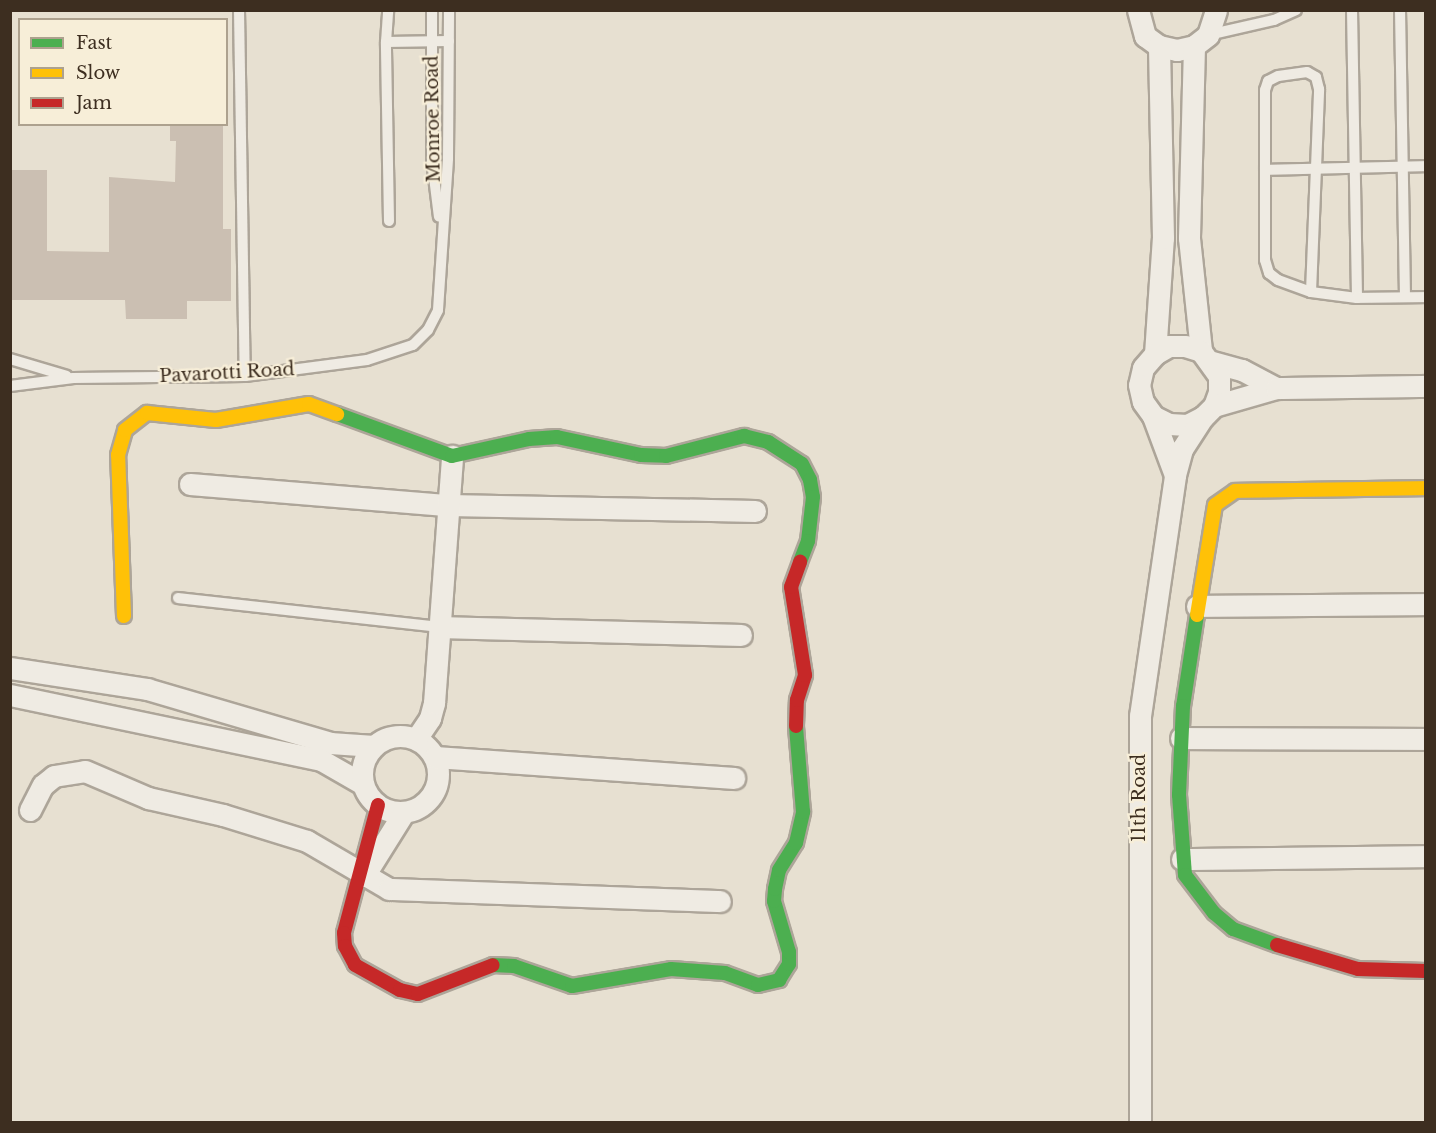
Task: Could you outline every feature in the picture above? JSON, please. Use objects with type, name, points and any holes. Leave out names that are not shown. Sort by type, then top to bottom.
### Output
[{"type":"street","points":[[1138,10],[1146,36],[1160,46],[1177,50],[1201,41]]},
{"type":"street","points":[[1209,412],[1219,392],[1218,376],[1206,356],[1194,313],[1189,238],[1201,41],[1216,10]]},
{"type":"street","points":[[1155,354],[1164,238],[1160,46]]},
{"type":"street","points":[[1276,388],[1242,370],[1185,346],[1169,346],[1155,354],[1143,368],[1139,385],[1143,402],[1154,416],[1169,424],[1187,425],[1209,412],[1276,388],[1425,386]]},
{"type":"street","points":[[123,616],[118,455],[125,430],[147,413],[175,412],[216,420],[309,404],[452,456],[529,439],[556,437],[641,455],[666,456],[744,436],[768,442],[802,464],[813,497],[808,541],[791,588],[804,651],[805,675],[797,700],[795,735],[803,812],[796,843],[779,870],[774,902],[789,952],[789,964],[778,980],[758,985],[725,973],[670,969],[579,986],[514,966],[496,964],[418,994],[400,990],[356,965],[348,956],[344,933],[378,805]]},
{"type":"street","name":"11th Road","points":[[1140,1122],[1140,716],[1175,475],[1182,449],[1209,412]]},
{"type":"street","name":"11th Road","points":[[1154,416],[1175,475]]},
{"type":"street","points":[[416,739],[433,712],[452,456]]},
{"type":"street","points":[[190,484],[448,506],[755,512]]},
{"type":"street","points":[[1425,488],[1248,490],[1222,496],[1212,517],[1197,606],[1181,738],[1182,859],[1190,886],[1224,922],[1248,937],[1358,969],[1425,971]]},
{"type":"street","points":[[1197,606],[1425,604]]},
{"type":"street","points":[[439,627],[741,635]]},
{"type":"street","points":[[10,668],[113,682],[330,743],[374,746],[394,736],[416,739],[435,757],[438,778],[431,797],[404,812],[360,878]]},
{"type":"street","points":[[34,672],[20,697],[321,760],[363,784],[378,805],[404,812]]},
{"type":"street","points":[[106,716],[113,682]]},
{"type":"street","points":[[189,734],[196,704]]},
{"type":"street","points":[[1181,738],[1425,739]]},
{"type":"street","points":[[363,784],[363,763],[374,746]]},
{"type":"street","points":[[435,757],[734,778]]},
{"type":"street","points":[[30,810],[43,784],[54,776],[86,771],[148,798],[224,815],[307,841],[360,878],[383,888],[400,891],[720,902]]},
{"type":"street","points":[[1182,859],[1425,856]]},
{"type":"lane","points":[[239,10],[245,376]]},
{"type":"lane","points":[[388,10],[386,42],[389,221]]},
{"type":"lane","name":"Monroe Road","points":[[432,10],[432,161],[441,226]]},
{"type":"lane","name":"Monroe Road","points":[[413,345],[428,330],[438,310],[441,226],[448,158],[449,10]]},
{"type":"lane","points":[[1201,41],[1274,20],[1296,10]]},
{"type":"lane","points":[[1352,10],[1357,298]]},
{"type":"lane","points":[[1400,10],[1406,297]]},
{"type":"lane","points":[[386,42],[449,41]]},
{"type":"lane","points":[[1311,292],[1318,169],[1318,89],[1316,77],[1307,72],[1268,81],[1264,90],[1264,170],[1269,273],[1278,280],[1311,292],[1357,298],[1425,297]]},
{"type":"lane","points":[[1264,170],[1425,166]]},
{"type":"lane","name":"Pavarotti Road","points":[[10,386],[73,378],[245,376],[367,360],[413,345]]},
{"type":"lane","name":"Pavarotti Road","points":[[10,359],[73,378]]},
{"type":"lane","points":[[178,598],[439,627]]},
{"type":"building","points":[[170,126],[223,126],[223,229],[231,229],[231,301],[187,301],[187,319],[126,319],[125,300],[10,300],[10,170],[47,170],[47,251],[109,252],[109,177],[175,182],[176,141],[170,141]]},
{"type":"traffic: fast","points":[[337,414],[452,456],[529,439],[557,437],[641,455],[666,456],[744,436],[768,442],[802,464],[810,480],[813,497],[808,541],[800,562]]},
{"type":"traffic: fast","points":[[1197,615],[1183,706],[1179,795],[1185,875],[1214,913],[1233,929],[1277,945]]},
{"type":"traffic: fast","points":[[493,965],[514,966],[572,986],[671,969],[725,973],[758,985],[779,980],[789,964],[789,952],[774,901],[775,889],[779,870],[796,843],[803,812],[796,726]]},
{"type":"traffic: slow","points":[[124,616],[118,455],[125,430],[147,413],[216,420],[309,404],[337,414]]},
{"type":"traffic: slow","points":[[1197,615],[1215,505],[1235,491],[1426,488]]},
{"type":"traffic: jam","points":[[796,726],[797,700],[805,675],[791,587],[800,562]]},
{"type":"traffic: jam","points":[[378,805],[344,933],[345,946],[355,965],[400,990],[418,994],[493,965]]},
{"type":"traffic: jam","points":[[1277,945],[1358,969],[1426,971]]}]
